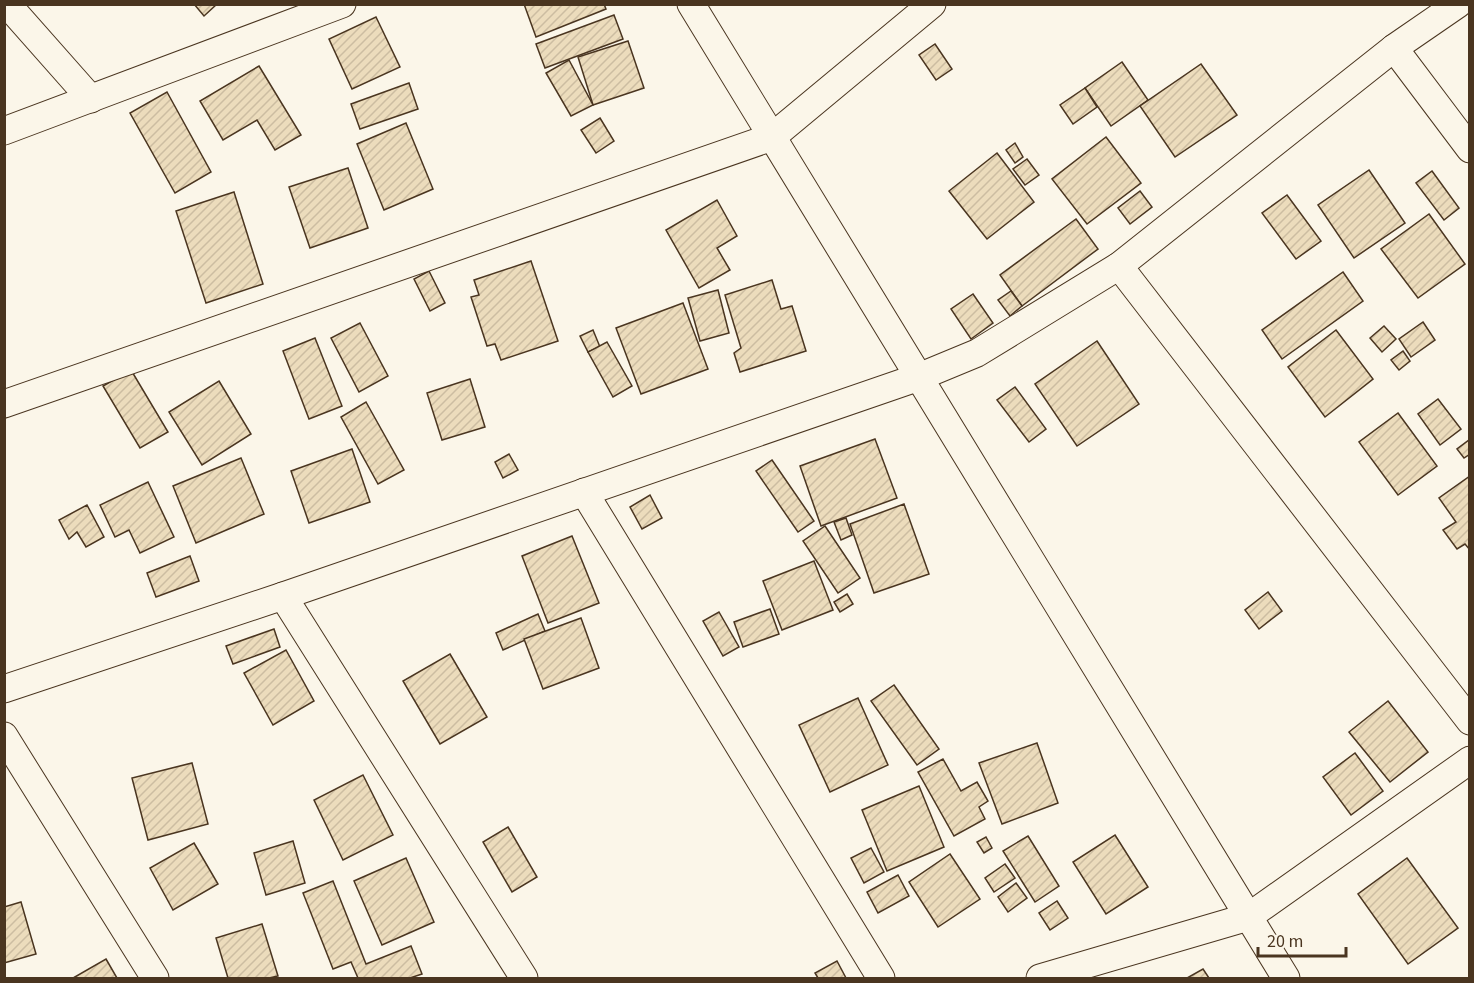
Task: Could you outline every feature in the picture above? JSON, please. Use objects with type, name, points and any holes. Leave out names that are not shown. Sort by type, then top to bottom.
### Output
[{"type":"street","points":[[8,4],[92,99]]},
{"type":"street","points":[[4,131],[342,4]]},
{"type":"street","points":[[691,4],[1286,978]]},
{"type":"street","points":[[4,404],[772,137],[932,4]]},
{"type":"street","points":[[4,689],[283,596],[919,377],[977,353],[1119,266],[1394,48],[1458,4]]},
{"type":"street","points":[[1394,48],[1470,149]]},
{"type":"street","points":[[1119,266],[1470,721]]},
{"type":"street","points":[[584,492],[881,978]]},
{"type":"street","points":[[283,596],[524,978]]},
{"type":"street","points":[[4,736],[155,978]]},
{"type":"street","points":[[1040,978],[1248,918],[1470,760]]},
{"type":"building","points":[[194,4],[217,4],[204,16]]},
{"type":"building","points":[[524,4],[604,4],[606,9],[536,37]]},
{"type":"building","points":[[614,15],[623,39],[545,68],[536,44]]},
{"type":"building","points":[[376,17],[400,67],[352,89],[329,39]]},
{"type":"building","points":[[628,41],[644,88],[593,105],[578,57]]},
{"type":"building","points":[[935,44],[952,69],[936,80],[919,55]]},
{"type":"building","points":[[569,60],[593,105],[571,116],[546,73]]},
{"type":"building","points":[[1122,62],[1148,100],[1111,126],[1085,88]]},
{"type":"building","points":[[1201,64],[1237,115],[1175,157],[1140,106]]},
{"type":"building","points":[[259,66],[301,135],[275,150],[257,120],[223,140],[200,101]]},
{"type":"building","points":[[409,83],[418,109],[360,129],[351,104]]},
{"type":"building","points":[[1085,88],[1097,107],[1073,124],[1060,105]]},
{"type":"building","points":[[167,92],[211,172],[175,193],[130,113]]},
{"type":"building","points":[[600,118],[614,141],[596,153],[581,130]]},
{"type":"building","points":[[406,123],[433,189],[384,210],[357,144]]},
{"type":"building","points":[[1106,137],[1141,183],[1087,224],[1052,179]]},
{"type":"building","points":[[1015,143],[1023,157],[1015,163],[1006,150]]},
{"type":"building","points":[[997,153],[1034,202],[987,239],[949,191]]},
{"type":"building","points":[[1027,159],[1039,175],[1025,185],[1013,169]]},
{"type":"building","points":[[348,168],[368,228],[310,248],[289,187]]},
{"type":"building","points":[[1369,170],[1405,223],[1354,258],[1318,205]]},
{"type":"building","points":[[1432,171],[1459,208],[1444,220],[1416,183]]},
{"type":"building","points":[[1140,191],[1152,207],[1130,224],[1118,208]]},
{"type":"building","points":[[234,192],[263,284],[206,303],[176,211]]},
{"type":"building","points":[[1287,195],[1321,241],[1296,259],[1262,213]]},
{"type":"building","points":[[717,200],[737,236],[717,248],[730,270],[699,288],[666,230]]},
{"type":"building","points":[[1429,214],[1465,264],[1418,298],[1381,249]]},
{"type":"building","points":[[1076,219],[1098,249],[1022,306],[1000,275]]},
{"type":"building","points":[[531,261],[558,341],[501,360],[495,344],[487,346],[471,297],[479,295],[474,280]]},
{"type":"building","points":[[429,271],[445,303],[430,311],[414,279]]},
{"type":"building","points":[[1343,272],[1363,301],[1282,359],[1262,330]]},
{"type":"building","points":[[772,280],[781,309],[792,306],[806,351],[740,372],[734,353],[741,348],[725,295]]},
{"type":"building","points":[[718,290],[729,333],[700,341],[688,298]]},
{"type":"building","points":[[1011,291],[1022,306],[1010,316],[998,300]]},
{"type":"building","points":[[973,294],[993,323],[971,339],[951,309]]},
{"type":"building","points":[[683,303],[708,369],[641,394],[616,328]]},
{"type":"building","points":[[1423,322],[1435,340],[1411,357],[1399,339]]},
{"type":"building","points":[[360,323],[388,376],[359,392],[331,338]]},
{"type":"building","points":[[1384,326],[1396,339],[1382,352],[1370,338]]},
{"type":"building","points":[[593,330],[600,347],[588,352],[580,336]]},
{"type":"building","points":[[1336,330],[1373,379],[1325,417],[1288,367]]},
{"type":"building","points":[[315,338],[342,406],[309,419],[283,351]]},
{"type":"building","points":[[1097,341],[1139,404],[1077,446],[1035,384]]},
{"type":"building","points":[[607,342],[632,386],[613,397],[588,352]]},
{"type":"building","points":[[1403,351],[1410,361],[1399,370],[1391,360]]},
{"type":"building","points":[[131,370],[168,432],[140,448],[103,386]]},
{"type":"building","points":[[470,379],[485,427],[442,440],[427,393]]},
{"type":"building","points":[[219,381],[251,434],[202,465],[169,412]]},
{"type":"building","points":[[1015,387],[1046,429],[1029,442],[997,400]]},
{"type":"building","points":[[1438,399],[1461,429],[1440,445],[1418,414]]},
{"type":"building","points":[[366,402],[404,470],[378,484],[341,417]]},
{"type":"building","points":[[1398,413],[1437,466],[1398,495],[1359,442]]},
{"type":"building","points":[[875,439],[897,498],[821,526],[800,466]]},
{"type":"building","points":[[1469,440],[1470,454],[1464,458],[1457,449]]},
{"type":"building","points":[[352,449],[370,502],[309,523],[291,471]]},
{"type":"building","points":[[509,454],[518,470],[503,478],[495,462]]},
{"type":"building","points":[[241,458],[264,514],[196,543],[173,486]]},
{"type":"building","points":[[772,460],[814,521],[798,532],[756,471]]},
{"type":"building","points":[[1470,476],[1470,550],[1465,544],[1457,549],[1443,530],[1456,522],[1439,498]]},
{"type":"building","points":[[148,482],[174,537],[140,553],[129,530],[115,537],[100,505]]},
{"type":"building","points":[[650,495],[662,518],[642,529],[630,507]]},
{"type":"building","points":[[904,504],[929,574],[874,593],[850,524]]},
{"type":"building","points":[[87,505],[104,537],[86,547],[77,532],[69,539],[59,520]]},
{"type":"building","points":[[846,518],[852,535],[841,540],[834,522]]},
{"type":"building","points":[[825,526],[860,578],[838,593],[803,541]]},
{"type":"building","points":[[572,536],[599,603],[548,623],[522,556]]},
{"type":"building","points":[[190,556],[199,581],[156,597],[147,573]]},
{"type":"building","points":[[814,561],[833,610],[782,630],[763,581]]},
{"type":"building","points":[[1268,592],[1282,611],[1259,629],[1245,610]]},
{"type":"building","points":[[847,594],[853,604],[840,612],[834,602]]},
{"type":"building","points":[[770,609],[779,634],[743,647],[734,622]]},
{"type":"building","points":[[719,612],[739,647],[723,656],[703,621]]},
{"type":"building","points":[[538,614],[545,631],[503,650],[496,633]]},
{"type":"building","points":[[581,618],[599,668],[543,689],[524,639]]},
{"type":"building","points":[[274,629],[280,647],[233,664],[226,646]]},
{"type":"building","points":[[286,650],[314,701],[273,725],[244,673]]},
{"type":"building","points":[[450,654],[487,717],[440,744],[403,681]]},
{"type":"building","points":[[894,685],[939,749],[917,765],[871,701]]},
{"type":"building","points":[[858,698],[888,765],[830,792],[799,725]]},
{"type":"building","points":[[1388,701],[1428,752],[1390,782],[1349,732]]},
{"type":"building","points":[[1037,743],[1058,803],[1002,824],[979,763]]},
{"type":"building","points":[[1355,753],[1383,791],[1351,815],[1323,777]]},
{"type":"building","points":[[943,759],[961,791],[977,782],[988,801],[979,807],[985,819],[954,836],[918,772]]},
{"type":"building","points":[[192,763],[208,824],[148,840],[132,778]]},
{"type":"building","points":[[363,775],[393,835],[343,860],[314,800]]},
{"type":"building","points":[[919,786],[944,847],[887,871],[862,810]]},
{"type":"building","points":[[508,827],[537,877],[512,892],[483,842]]},
{"type":"building","points":[[1115,835],[1148,887],[1106,914],[1073,862]]},
{"type":"building","points":[[1028,836],[1059,886],[1035,902],[1003,851]]},
{"type":"building","points":[[986,837],[992,848],[984,853],[977,842]]},
{"type":"building","points":[[293,841],[305,883],[266,895],[254,853]]},
{"type":"building","points":[[194,843],[218,884],[173,910],[150,868]]},
{"type":"building","points":[[871,848],[884,872],[864,883],[851,858]]},
{"type":"building","points":[[950,854],[980,899],[938,927],[909,882]]},
{"type":"building","points":[[406,858],[434,922],[382,945],[354,881]]},
{"type":"building","points":[[1407,858],[1458,928],[1408,964],[1358,894]]},
{"type":"building","points":[[1005,864],[1015,878],[994,892],[985,878]]},
{"type":"building","points":[[898,875],[909,896],[878,913],[867,892]]},
{"type":"building","points":[[333,881],[366,964],[411,946],[422,974],[410,978],[358,978],[351,962],[333,969],[303,893]]},
{"type":"building","points":[[1016,883],[1027,898],[1008,912],[998,897]]},
{"type":"building","points":[[1057,901],[1068,918],[1050,930],[1039,913]]},
{"type":"building","points":[[21,902],[36,954],[4,963],[4,907]]},
{"type":"building","points":[[262,924],[278,976],[228,978],[216,938]]},
{"type":"building","points":[[106,959],[117,978],[73,978]]},
{"type":"building","points":[[837,961],[846,978],[818,978],[815,973]]},
{"type":"building","points":[[1203,969],[1209,978],[1187,978]]}]
